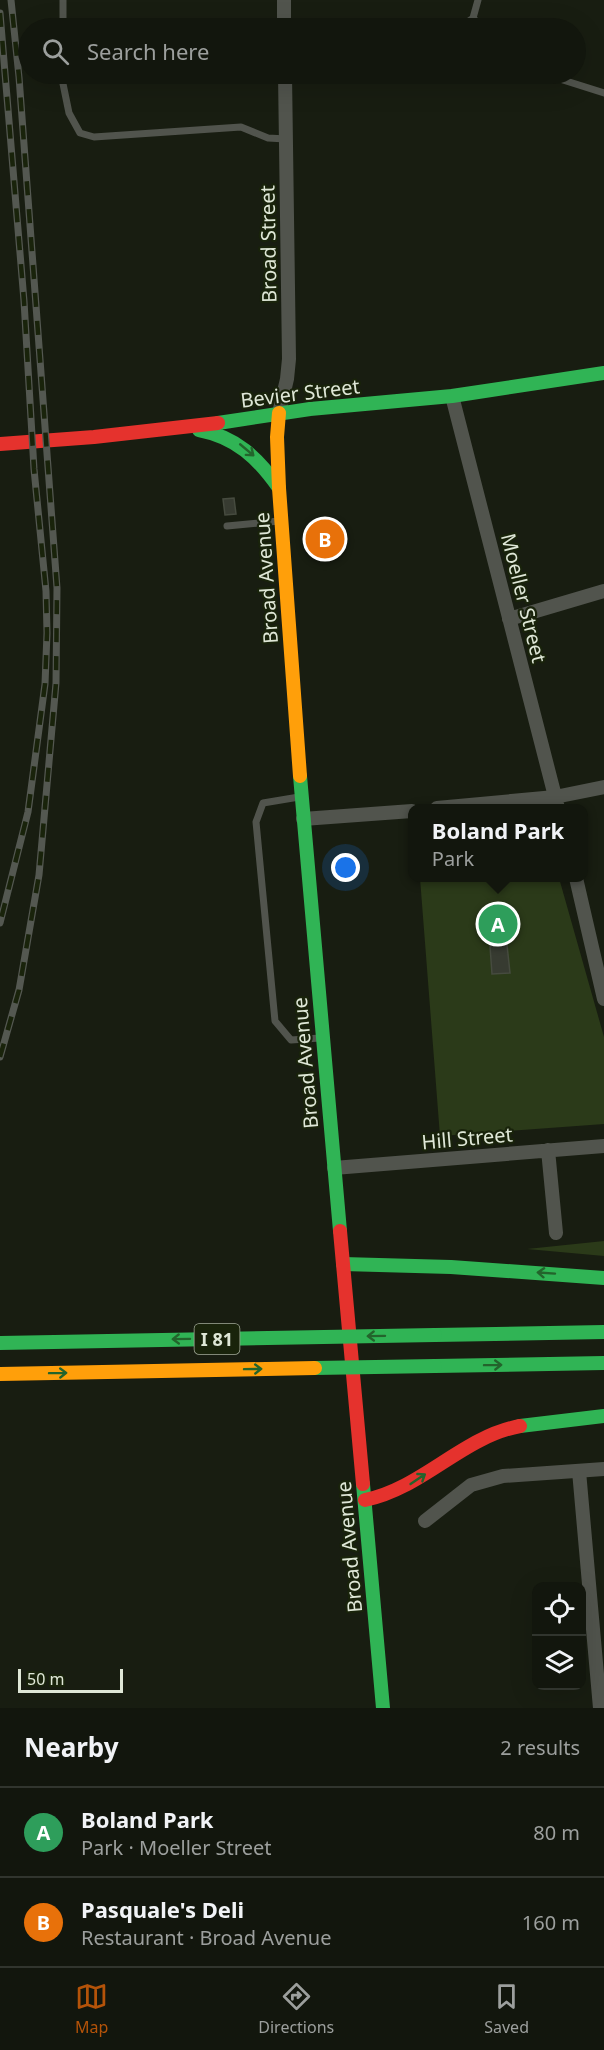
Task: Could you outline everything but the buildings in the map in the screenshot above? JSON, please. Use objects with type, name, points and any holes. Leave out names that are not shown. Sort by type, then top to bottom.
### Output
[{"type":"main road","name":"Bevier Street","points":[[0,444],[94,438],[173,429],[279,413],[452,396],[604,373]]},
{"type":"main road","name":"Broad Avenue","points":[[279,413],[277,437],[279,488],[303,819],[383,1708]]},
{"type":"main road","points":[[173,429],[217,433],[240,444],[254,456],[279,488]]},
{"type":"main road","points":[[343,1264],[451,1267],[604,1278]]},
{"type":"main road","name":"I 81","points":[[0,1342],[604,1332]]},
{"type":"main road","name":"I 81","points":[[0,1374],[604,1363]]},
{"type":"main road","points":[[365,1500],[400,1490],[462,1449],[498,1431],[534,1423],[604,1416]]},
{"type":"street","points":[[284,0],[284,18]]},
{"type":"street","name":"Broad Street","points":[[279,413],[289,359],[285,84]]},
{"type":"street","name":"Moeller Street","points":[[452,396],[557,803]]},
{"type":"street","points":[[509,619],[604,591]]},
{"type":"street","points":[[533,804],[557,803],[604,787]]},
{"type":"street","points":[[303,819],[408,811]]},
{"type":"street","points":[[577,882],[604,999]]},
{"type":"street","name":"Hill Street","points":[[334,1168],[604,1146]]},
{"type":"street","points":[[548,1150],[556,1233]]},
{"type":"street","points":[[425,1521],[471,1485],[503,1476],[604,1469]]},
{"type":"street","points":[[579,1472],[600,1708]]},
{"type":"lane","points":[[63,0],[63,18]]},
{"type":"lane","points":[[473,18],[478,0]]},
{"type":"lane","points":[[63,84],[69,113],[74,123],[80,133],[94,137],[241,127],[267,138],[286,139]]},
{"type":"lane","points":[[576,84],[604,93]]},
{"type":"lane","points":[[227,526],[281,521]]},
{"type":"lane","points":[[302,797],[263,803],[256,822],[275,1021],[291,1040],[322,1038]]},
{"type":"green space","points":[[420,882],[560,882],[604,1037],[604,1124],[440,1136]]},
{"type":"green space","points":[[604,1241],[604,1256],[527,1249]]},
{"type":"railway","points":[[11,0],[18,67]]},
{"type":"railway","points":[[0,13],[24,301],[34,469],[46,591],[47,633],[45,684],[28,812],[0,923]]},
{"type":"railway","points":[[0,1057],[19,990],[39,875],[56,683],[57,588],[20,84]]},
{"type":"traffic: fast","points":[[218,423],[310,409],[452,396],[604,373]]},
{"type":"traffic: fast","points":[[199,430],[224,438],[245,450],[263,467],[279,488]]},
{"type":"traffic: fast","points":[[300,776],[340,1231]]},
{"type":"traffic: fast","points":[[343,1264],[451,1267],[604,1278]]},
{"type":"traffic: fast","points":[[435,1335],[604,1332]]},
{"type":"traffic: fast","points":[[0,1343],[435,1335]]},
{"type":"traffic: fast","points":[[435,1366],[604,1363]]},
{"type":"traffic: fast","points":[[315,1368],[435,1366]]},
{"type":"traffic: fast","points":[[520,1426],[604,1416]]},
{"type":"traffic: fast","points":[[363,1484],[383,1708]]},
{"type":"traffic: slow","points":[[279,413],[277,437],[279,488],[300,776]]},
{"type":"traffic: slow","points":[[0,1374],[315,1368]]},
{"type":"traffic: jam","points":[[0,444],[94,437],[218,423]]},
{"type":"traffic: jam","points":[[340,1231],[363,1484]]},
{"type":"traffic: jam","points":[[365,1500],[406,1485],[479,1441],[520,1426]]},
{"type":"place","name":"Pasquale's Deli","points":[[325,539]]},
{"type":"place","name":"Boland Park","points":[[498,924]]}]
